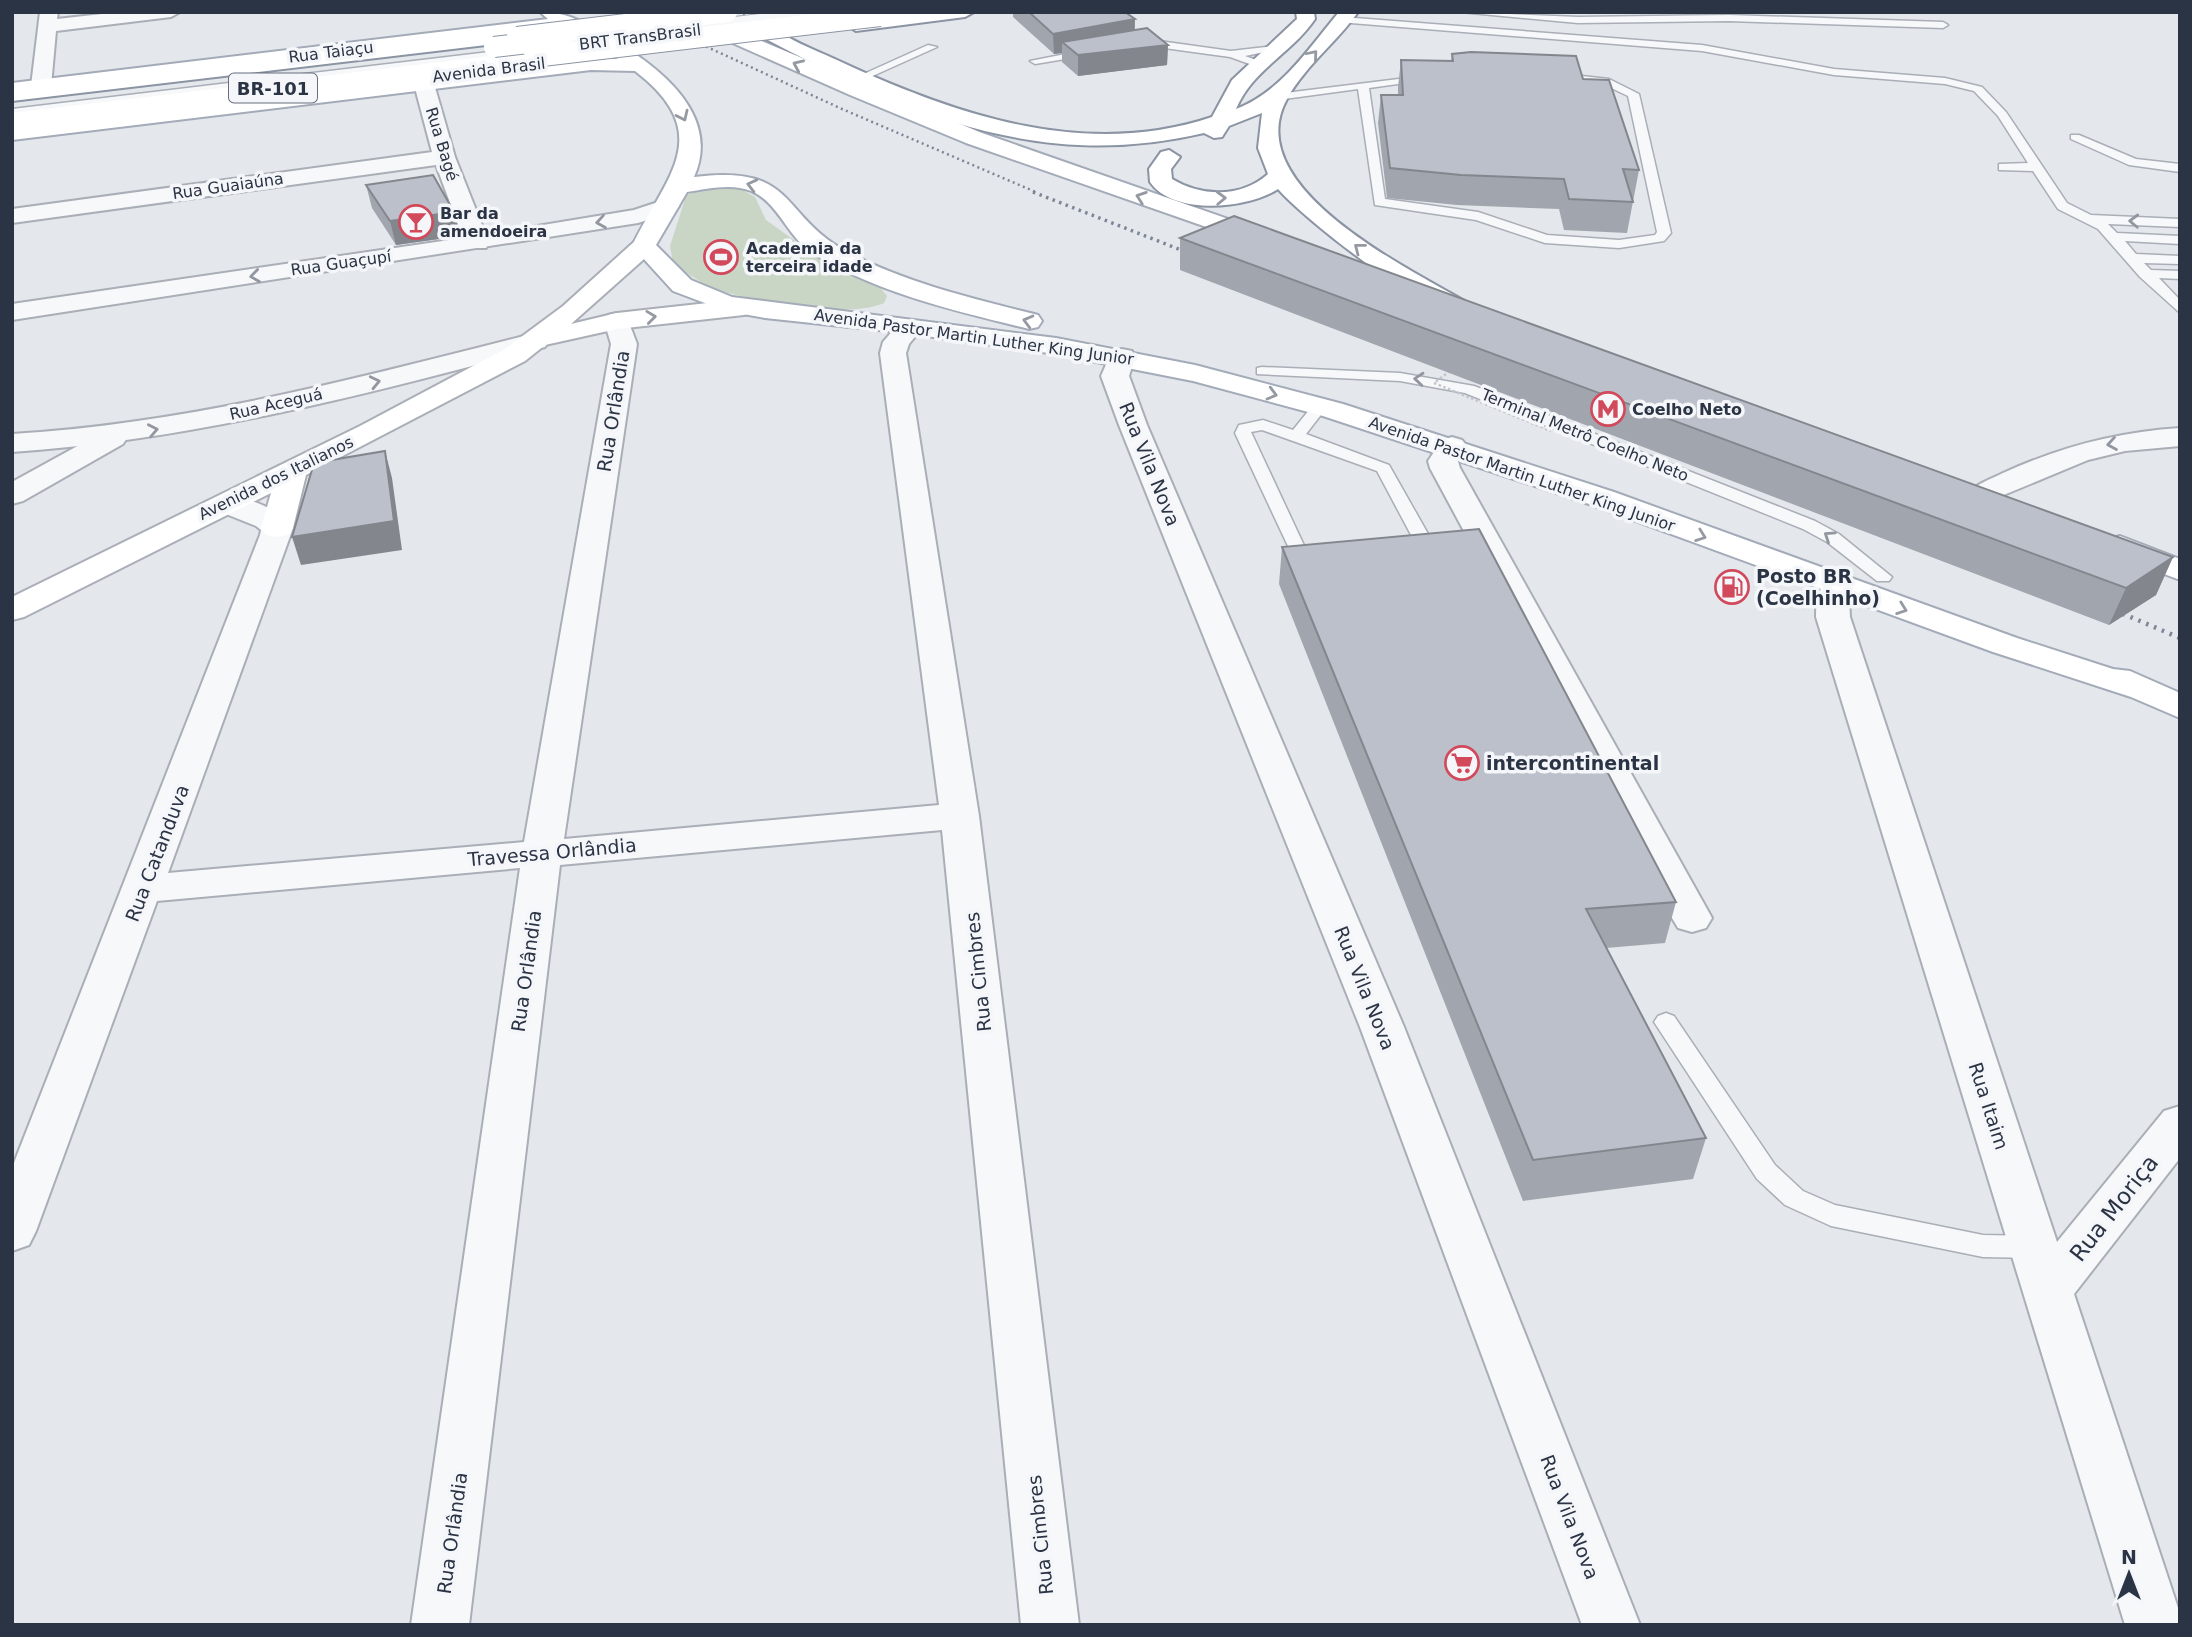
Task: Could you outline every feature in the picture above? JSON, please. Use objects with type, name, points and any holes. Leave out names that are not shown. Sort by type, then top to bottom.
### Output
[{"type":"main road","points":[[678,12],[857,91],[975,138],[1294,250]]},
{"type":"main road","name":"Avenida Brasil","points":[[12,108],[727,12]]},
{"type":"main road","points":[[754,12],[757,21],[771,34],[912,102],[957,117],[1045,137],[1140,138],[1198,129],[1277,97],[1345,16]]},
{"type":"main road","name":"Avenida Brasil","points":[[12,95],[794,12]]},
{"type":"main road","name":"Avenida Brasil","points":[[12,119],[533,51],[912,12]]},
{"type":"main road","name":"Avenida Brasil","points":[[12,127],[510,67],[821,21],[965,12]]},
{"type":"main road","points":[[1280,175],[1271,186],[1257,193],[1222,198],[1188,196],[1161,182],[1160,169],[1207,139],[1222,121],[1238,86],[1258,64],[1300,29],[1306,19],[1305,12]]},
{"type":"main road","points":[[557,17],[639,65],[668,92],[682,110],[688,127],[689,161],[673,196],[644,246]]},
{"type":"main road","name":"Rua Taiaçu","points":[[12,89],[529,29],[557,17]]},
{"type":"main road","name":"Avenida Brasil","points":[[12,134],[591,64],[639,65]]},
{"type":"main road","points":[[1277,97],[1268,142],[1274,166],[1303,201],[1364,253],[1472,312],[1357,272]]},
{"type":"main road","points":[[975,138],[1063,157],[1107,162]]},
{"type":"main road","points":[[1136,162],[1183,153]]},
{"type":"main road","name":"Avenida Pastor Martin Luther King Junior","points":[[673,196],[735,182],[760,186],[769,191],[800,230],[817,244],[892,280],[974,307],[1063,330],[1262,371],[1427,415],[1883,577],[2036,637],[2180,707]]},
{"type":"main road","name":"Avenida Pastor Martin Luther King Junior","points":[[644,246],[675,281],[694,292],[744,307],[910,327],[1169,366],[1452,446],[2020,652],[2140,689]]},
{"type":"main road","name":"Avenida dos Italianos","points":[[12,610],[227,504],[494,366],[536,341],[644,246]]},
{"type":"main road","points":[[844,318],[881,307],[890,299],[892,280]]},
{"type":"main road","name":"Avenida dos Italianos","points":[[536,341],[617,321],[744,307]]},
{"type":"main road","points":[[277,528],[292,471]]},
{"type":"main road","points":[[1971,491],[2021,509]]},
{"type":"main road","points":[[2097,538],[2180,569]]},
{"type":"street","points":[[41,86],[48,19],[171,12]]},
{"type":"street","name":"Rua Bagé","points":[[424,84],[444,157],[477,243]]},
{"type":"street","name":"Rua Guaiaúna","points":[[12,216],[444,157]]},
{"type":"street","name":"Rua Guaçupí","points":[[12,312],[477,243],[638,216],[673,196]]},
{"type":"street","name":"Rua Orlândia","points":[[440,1625],[542,853],[624,344],[617,321]]},
{"type":"street","name":"Rua Cimbres","points":[[910,327],[895,342],[893,353],[960,816],[1050,1625]]},
{"type":"street","name":"Rua Aceguá","points":[[12,443],[113,438],[212,419],[379,381],[536,341]]},
{"type":"street","name":"Rua Vila Nova","points":[[1122,357],[1115,376],[1133,425],[1382,1027],[1611,1625]]},
{"type":"street","points":[[1971,491],[2095,446],[2180,437]]},
{"type":"street","points":[[12,495],[113,438]]},
{"type":"street","points":[[1452,446],[1443,461],[1445,468],[1692,918]]},
{"type":"street","points":[[227,504],[267,519],[277,528]]},
{"type":"street","name":"Rua Catanduva","points":[[12,1231],[144,889],[277,528]]},
{"type":"street","name":"Rua Itaim","points":[[1838,586],[1833,598],[1833,617],[2154,1625]]},
{"type":"street","name":"Travessa Orlândia","points":[[144,889],[960,816]]},
{"type":"street","name":"Rua Moriça","points":[[2048,1291],[2180,1124]]},
{"type":"lane","points":[[1465,12],[1536,18],[1729,18],[1943,25]]},
{"type":"lane","points":[[1506,12],[1536,18]]},
{"type":"lane","name":"BRT TransBrasil","points":[[533,51],[846,13]]},
{"type":"lane","points":[[1345,16],[1702,48],[1768,61],[1872,76],[1945,81],[1978,89],[2002,114],[2062,206],[2103,226],[2180,309]]},
{"type":"lane","name":"BRT TransBrasil","points":[[12,108],[821,21]]},
{"type":"lane","points":[[1122,47],[1156,43],[1206,53],[1231,54],[1275,50]]},
{"type":"lane","points":[[862,77],[885,70],[932,47]]},
{"type":"lane","points":[[1035,61],[1110,49]]},
{"type":"lane","points":[[1231,54],[1258,64]]},
{"type":"lane","points":[[1277,97],[1443,75]]},
{"type":"lane","points":[[1363,85],[1379,202],[1478,216],[1545,239],[1619,244],[1659,238],[1664,233],[1633,94],[1623,86],[1605,80],[1538,75]]},
{"type":"lane","points":[[2075,136],[2133,162],[2180,168]]},
{"type":"lane","points":[[2003,167],[2038,167]]},
{"type":"lane","points":[[2089,219],[2180,223]]},
{"type":"lane","points":[[2114,237],[2180,240]]},
{"type":"lane","points":[[2132,258],[2180,260]]},
{"type":"lane","points":[[2145,274],[2180,275]]},
{"type":"lane","points":[[2158,288],[2180,289]]},
{"type":"lane","name":"Terminal Metrô Coelho Neto","points":[[1262,371],[1400,377],[1469,388],[1809,525],[1833,538],[1883,577]]},
{"type":"lane","points":[[1296,436],[1320,407]]},
{"type":"lane","points":[[1337,566],[1315,565],[1301,557],[1243,433],[1245,428],[1263,425],[1366,458],[1387,472],[1427,548],[1426,558],[1407,562]]},
{"type":"lane","points":[[1666,1022],[1766,1172],[1794,1198],[1844,1218],[1983,1246],[2034,1247]]},
{"type":"path","points":[[1452,369],[1434,383],[1551,431]]},
{"type":"green space","points":[[739,188],[755,197],[766,220],[812,253],[879,286],[887,296],[884,303],[868,308],[849,309],[782,304],[717,290],[673,263],[670,246],[686,196],[698,189]]},
{"type":"building","points":[[1029,12],[1125,12],[1135,19],[1053,34]]},
{"type":"building","points":[[1147,28],[1168,45],[1078,55],[1062,42]]},
{"type":"building","points":[[1471,52],[1576,56],[1583,79],[1609,80],[1639,170],[1623,169],[1633,202],[1569,199],[1564,179],[1461,175],[1390,168],[1381,95],[1403,95],[1401,60],[1453,61],[1452,54]]},
{"type":"building","points":[[433,175],[454,212],[390,221],[366,185]]},
{"type":"building","points":[[1234,216],[2173,557],[2126,588],[1180,238]]},
{"type":"building","points":[[385,451],[394,521],[292,537],[314,463]]},
{"type":"building","name":"intercontinental","points":[[1479,529],[1676,902],[1586,909],[1706,1138],[1533,1160],[1282,547]]},
{"type":"railway","points":[[631,12],[842,109],[1038,193]]},
{"type":"railway","points":[[1033,192],[1199,257]]},
{"type":"railway","points":[[2107,607],[2180,638]]},
{"type":"place","name":"Bar da amendoeira","points":[[416,222]]},
{"type":"place","name":"Academia da terceira idade","points":[[721,257]]},
{"type":"place","name":"Coelho Neto","points":[[1608,409]]},
{"type":"place","name":"Posto BR (Coelhinho)","points":[[1732,587]]},
{"type":"place","name":"intercontinental","points":[[1462,763]]}]
